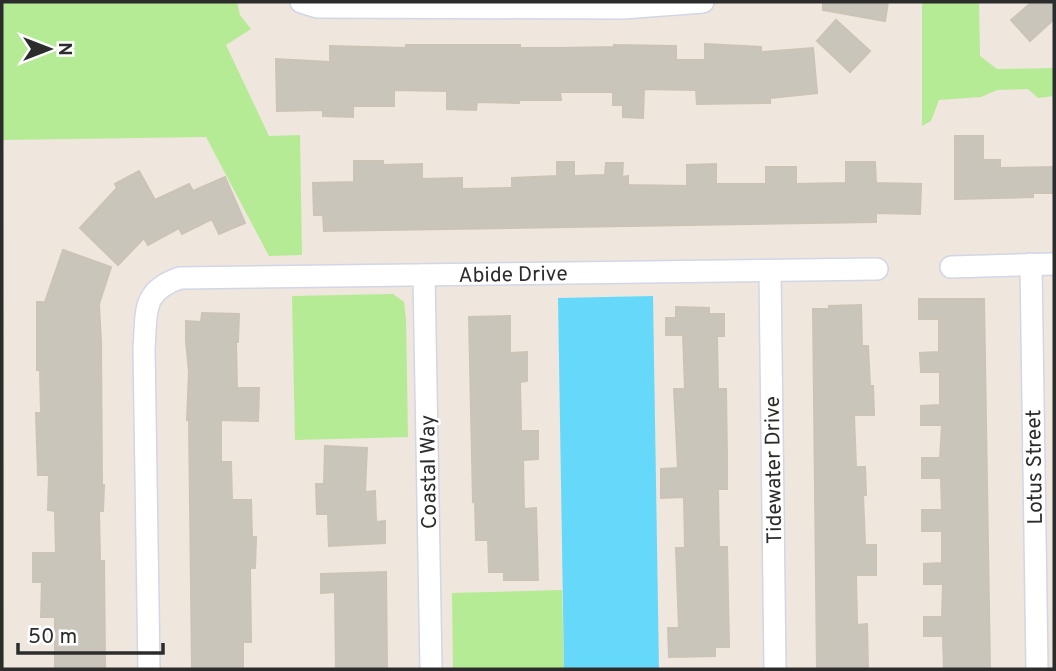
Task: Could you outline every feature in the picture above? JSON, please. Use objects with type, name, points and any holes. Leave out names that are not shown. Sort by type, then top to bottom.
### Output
[{"type":"street","points":[[301,2],[317,7],[533,4],[623,8],[703,2]]},
{"type":"street","name":"Lotus Street","points":[[1031,264],[1037,669]]},
{"type":"street","points":[[951,267],[1054,264]]},
{"type":"street","name":"Abide Drive","points":[[149,669],[144,348],[147,314],[153,292],[165,283],[180,278],[877,269]]},
{"type":"street","name":"Tidewater Drive","points":[[770,271],[775,669]]},
{"type":"street","name":"Coastal Way","points":[[424,275],[431,669]]},
{"type":"green space","points":[[2,2],[237,2],[240,15],[251,29],[226,45],[269,136],[300,135],[302,255],[269,256],[206,137],[3,140],[4,669],[2,669]]},
{"type":"green space","points":[[922,2],[979,2],[980,56],[997,69],[1054,68],[1054,96],[1038,98],[1028,89],[997,90],[981,97],[939,100],[931,121],[922,126]]},
{"type":"green space","points":[[393,294],[404,302],[406,319],[408,437],[295,440],[292,296]]},
{"type":"green space","points":[[562,590],[564,669],[453,669],[452,593]]},
{"type":"water","points":[[653,296],[659,669],[564,669],[558,298]]},
{"type":"building","points":[[823,2],[888,2],[885,21],[823,10]]},
{"type":"building","points":[[1032,2],[1054,2],[1054,19],[1030,41],[1011,20]]},
{"type":"building","points":[[836,20],[870,51],[850,72],[817,41]]},
{"type":"building","points":[[705,44],[761,47],[761,52],[813,48],[817,93],[770,98],[770,103],[697,104],[696,90],[644,89],[643,118],[623,117],[623,105],[613,105],[613,92],[560,92],[561,100],[477,102],[476,110],[447,109],[447,91],[394,90],[394,106],[353,106],[353,117],[323,116],[323,110],[277,111],[276,59],[330,62],[330,46],[676,46],[676,60],[705,60]]},
{"type":"building","points":[[955,136],[983,136],[983,160],[1000,160],[1000,168],[1054,167],[1054,193],[1033,193],[1033,197],[955,199]]},
{"type":"building","points":[[354,161],[383,161],[383,165],[422,164],[422,179],[462,178],[462,189],[512,188],[512,178],[557,176],[557,162],[574,162],[574,176],[605,175],[606,163],[623,163],[622,177],[628,176],[628,185],[687,186],[687,165],[716,164],[716,184],[766,184],[766,167],[796,167],[796,184],[846,183],[846,162],[875,162],[876,183],[921,184],[920,214],[876,213],[876,222],[324,231],[323,215],[314,215],[313,183],[354,182]]},
{"type":"building","points":[[139,171],[155,200],[189,184],[193,191],[225,177],[245,223],[219,234],[212,219],[182,234],[179,228],[148,245],[144,238],[118,265],[80,228],[117,188],[115,184]]},
{"type":"building","points":[[63,250],[111,267],[99,304],[104,485],[103,511],[99,511],[100,561],[104,561],[105,669],[55,669],[55,617],[41,617],[42,582],[33,582],[33,553],[56,553],[55,511],[48,510],[49,475],[38,475],[36,413],[41,413],[40,370],[37,370],[37,302],[45,302]]},
{"type":"building","points":[[919,299],[984,299],[990,669],[944,669],[943,636],[924,636],[924,617],[942,617],[943,584],[924,584],[924,564],[942,563],[942,531],[922,531],[922,510],[942,510],[941,478],[922,478],[922,458],[940,458],[942,425],[921,425],[921,406],[940,405],[940,372],[921,372],[920,353],[939,352],[939,319],[919,319]]},
{"type":"building","points":[[861,305],[862,346],[868,346],[874,415],[854,415],[856,467],[865,467],[865,545],[876,545],[876,575],[856,575],[857,625],[867,624],[868,669],[817,669],[813,309]]},
{"type":"building","points":[[676,307],[709,308],[709,314],[724,314],[724,336],[717,336],[718,389],[726,389],[727,489],[718,489],[719,547],[727,547],[729,647],[715,647],[715,656],[669,657],[668,628],[679,628],[676,548],[685,548],[684,497],[661,498],[661,469],[678,468],[674,389],[685,389],[683,335],[666,335],[666,318],[676,318]]},
{"type":"building","points":[[202,313],[239,314],[236,342],[237,388],[259,388],[258,421],[221,420],[221,462],[231,462],[232,500],[251,500],[252,537],[256,537],[255,568],[250,568],[251,642],[243,642],[243,669],[192,669],[187,420],[189,372],[186,321],[201,322]]},
{"type":"building","points":[[510,316],[510,353],[527,352],[527,381],[520,382],[521,431],[538,431],[538,459],[523,460],[524,509],[536,508],[538,580],[504,580],[504,572],[489,572],[488,540],[476,540],[469,317]]},
{"type":"building","points":[[325,446],[367,448],[365,492],[375,491],[376,522],[385,521],[385,543],[329,546],[328,514],[317,514],[316,484],[324,484]]},
{"type":"building","points":[[386,572],[387,669],[336,669],[335,592],[321,593],[321,574]]}]
